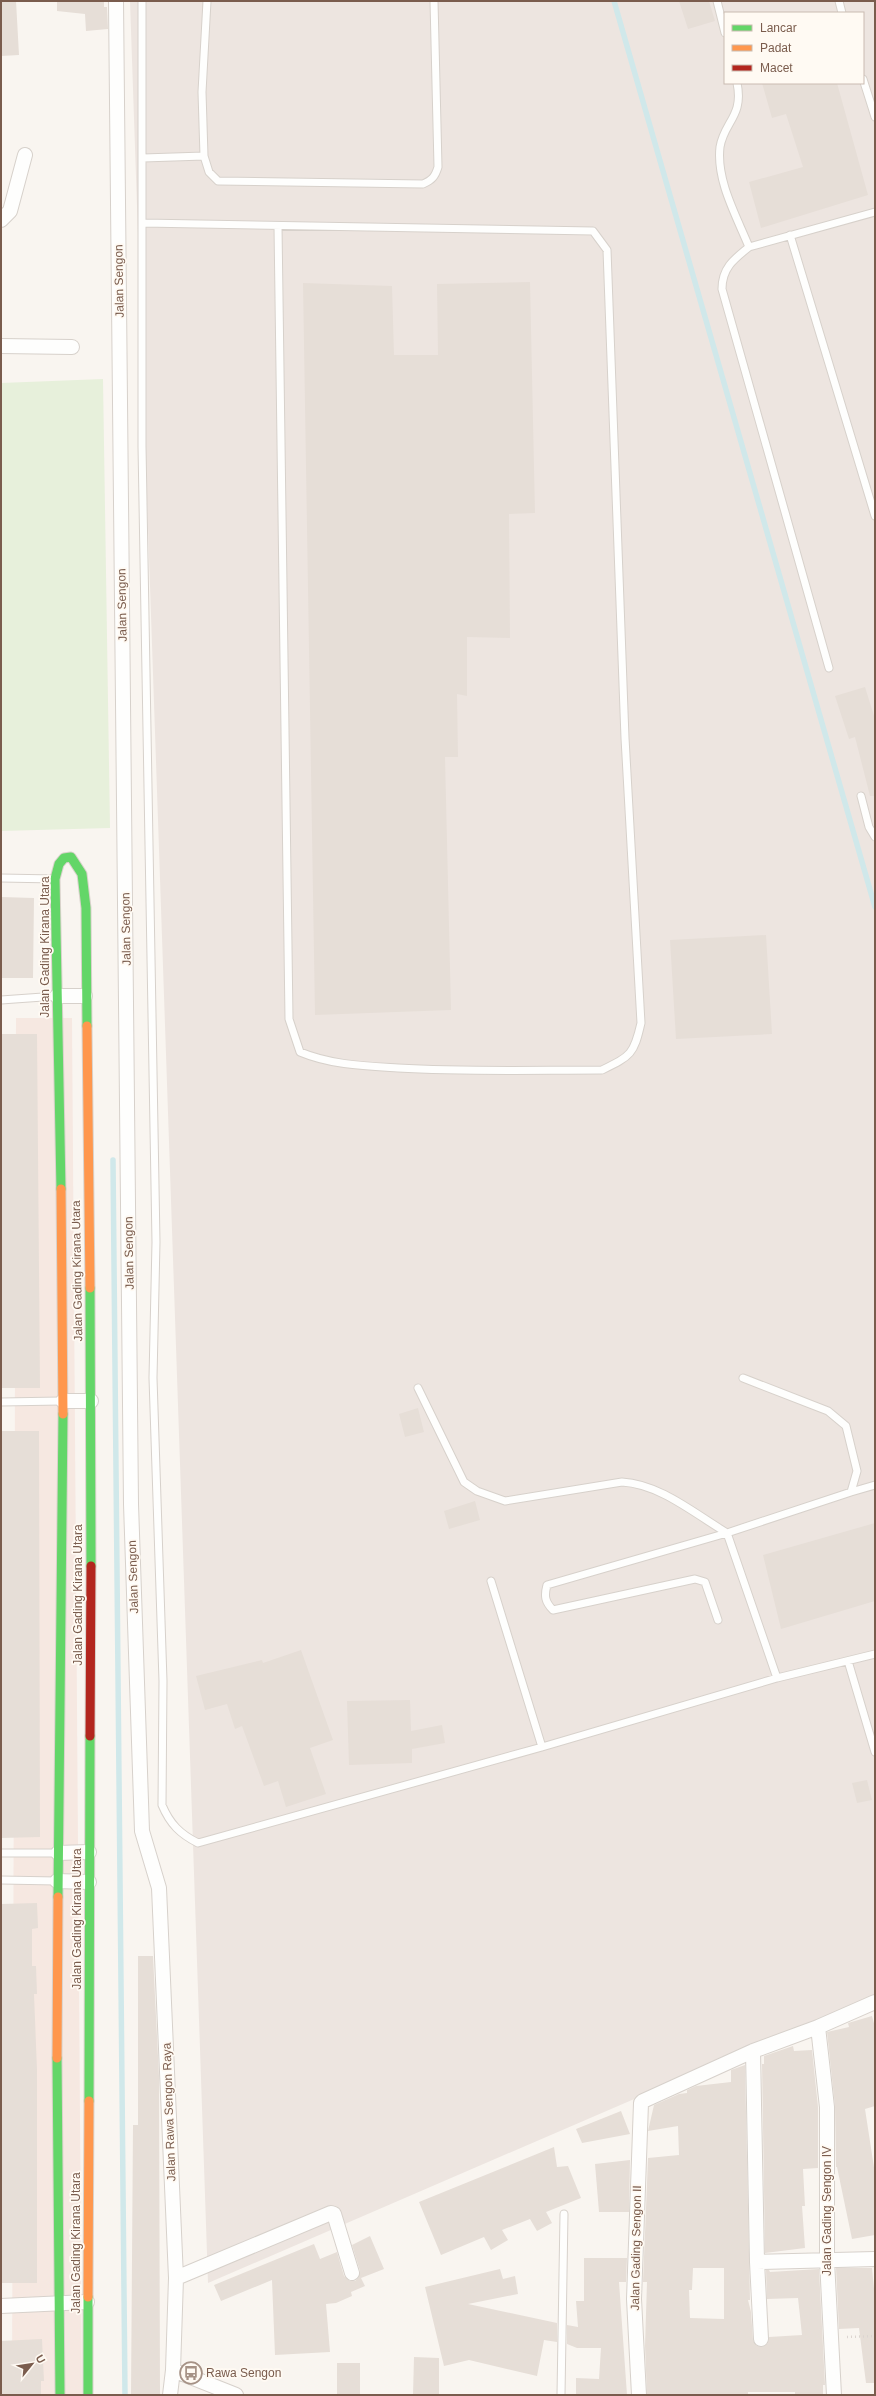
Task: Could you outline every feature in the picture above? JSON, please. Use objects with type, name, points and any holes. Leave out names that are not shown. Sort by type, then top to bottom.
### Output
[{"type":"street","name":"Jalan Sengon","points":[[116,1],[131,1504],[142,1831],[149,1856]]},
{"type":"street","points":[[1,220],[10,211],[25,155]]},
{"type":"street","points":[[1,346],[72,347]]},
{"type":"street","name":"Jalan Gading Kirana Utara","points":[[60,2395],[58,2303],[57,1881],[63,1401],[55,879],[59,864],[64,858],[71,857],[77,864],[84,887],[91,1401],[87,2302],[88,2395]]},
{"type":"street","points":[[57,996],[85,996]]},
{"type":"street","points":[[63,1401],[91,1401]]},
{"type":"street","points":[[58,1853],[89,1852]]},
{"type":"street","name":"Jalan Rawa Sengon Raya","points":[[149,1856],[160,1888],[176,2278],[173,2370],[170,2395]]},
{"type":"street","points":[[57,1881],[89,1882]]},
{"type":"street","points":[[762,2339],[757,2262],[753,2051],[818,2027],[875,2002]]},
{"type":"street","name":"Jalan Gading Sengon IV","points":[[818,2027],[827,2107],[827,2261],[834,2395]]},
{"type":"street","name":"Jalan Gading Sengon II","points":[[639,2395],[634,2299],[640,2107],[643,2101],[753,2051]]},
{"type":"street","points":[[176,2278],[331,2213],[334,2214],[352,2273]]},
{"type":"street","points":[[757,2262],[875,2259]]},
{"type":"street","points":[[1,2306],[87,2302]]},
{"type":"street","points":[[173,2370],[236,2395]]},
{"type":"lane","points":[[142,1],[142,454],[156,1242],[153,1378],[163,1680],[162,1805],[169,1820],[179,1831],[198,1843],[542,1747],[777,1678],[875,1654]]},
{"type":"lane","points":[[206,1],[202,92],[204,156],[209,172],[218,181],[423,184],[436,176],[438,167],[434,1]]},
{"type":"lane","points":[[717,1],[724,29]]},
{"type":"lane","points":[[839,1],[842,12]]},
{"type":"lane","points":[[864,82],[875,117]]},
{"type":"lane","points":[[737,84],[737,110],[724,134],[721,154],[722,173],[730,200],[749,247]]},
{"type":"lane","points":[[143,158],[204,156]]},
{"type":"lane","points":[[829,668],[722,288],[722,276],[727,267],[749,247],[875,212]]},
{"type":"lane","points":[[143,223],[593,231],[607,250],[625,738],[641,1023],[636,1046],[625,1059],[602,1070],[429,1070],[363,1066],[318,1060],[300,1052],[289,1019],[278,226]]},
{"type":"lane","points":[[790,235],[875,516]]},
{"type":"lane","points":[[861,796],[868,827],[875,837]]},
{"type":"lane","points":[[1,878],[55,879]]},
{"type":"lane","points":[[1,1000],[57,996]]},
{"type":"lane","points":[[743,1378],[828,1410],[846,1426],[857,1471],[851,1492]]},
{"type":"lane","points":[[418,1388],[464,1482],[477,1492],[504,1501],[622,1482],[638,1482],[664,1495],[727,1533],[777,1678]]},
{"type":"lane","points":[[1,1402],[63,1401]]},
{"type":"lane","points":[[718,1620],[704,1582],[695,1579],[553,1610],[547,1604],[544,1594],[547,1585],[727,1533],[875,1485]]},
{"type":"lane","points":[[491,1581],[542,1747]]},
{"type":"lane","points":[[848,1661],[875,1752]]},
{"type":"lane","points":[[1,1853],[58,1853]]},
{"type":"lane","points":[[1,1880],[57,1881]]},
{"type":"lane","points":[[561,2395],[564,2214]]},
{"type":"path","points":[[830,2337],[875,2336]]},
{"type":"shaded area","points":[[130,1],[875,1],[875,1995],[208,2283]]},
{"type":"shaded area","points":[[16,1018],[72,1018],[82,2395],[12,2395]]},
{"type":"green space","points":[[103,379],[110,828],[1,831],[1,383]]},
{"type":"building","points":[[1,1],[16,1],[19,55],[1,56]]},
{"type":"building","points":[[57,1],[104,1],[104,7],[107,7],[108,29],[86,31],[85,14],[57,11]]},
{"type":"building","points":[[679,1],[709,1],[715,21],[688,29]]},
{"type":"building","points":[[762,84],[837,84],[868,195],[761,228],[749,182],[803,167],[786,114],[772,118]]},
{"type":"building","points":[[530,282],[535,513],[509,514],[510,638],[467,637],[467,696],[457,694],[458,757],[445,757],[451,1010],[315,1015],[303,283],[392,286],[394,355],[438,355],[437,284]]},
{"type":"building","points":[[865,687],[875,719],[875,796],[870,796],[855,737],[849,739],[835,696]]},
{"type":"building","points":[[1,897],[34,898],[33,978],[1,978]]},
{"type":"building","points":[[766,935],[772,1034],[676,1039],[670,940]]},
{"type":"building","points":[[1,1034],[37,1034],[40,1388],[1,1388]]},
{"type":"building","points":[[418,1408],[424,1432],[405,1437],[399,1414]]},
{"type":"building","points":[[1,1431],[39,1431],[40,1837],[1,1838]]},
{"type":"building","points":[[475,1501],[480,1520],[449,1529],[444,1511]]},
{"type":"building","points":[[875,1523],[875,1601],[781,1629],[763,1555]]},
{"type":"building","points":[[301,1650],[333,1740],[310,1748],[326,1794],[286,1807],[278,1781],[264,1786],[242,1726],[235,1729],[227,1704],[205,1710],[196,1676],[262,1660],[263,1663]]},
{"type":"building","points":[[410,1700],[411,1731],[442,1725],[445,1743],[412,1749],[412,1763],[349,1765],[347,1701]]},
{"type":"building","points":[[867,1780],[872,1800],[857,1803],[852,1783]]},
{"type":"building","points":[[37,1903],[38,1928],[32,1929],[32,1966],[36,1966],[37,1994],[34,1994],[37,2070],[37,2283],[1,2283],[1,1904]]},
{"type":"building","points":[[138,1956],[153,1956],[159,2076],[160,2395],[131,2395],[133,2125],[138,2125]]},
{"type":"building","points":[[872,2016],[875,2027],[875,2106],[865,2109],[875,2174],[875,2235],[852,2239],[836,2167],[835,2106],[827,2032],[849,2027],[848,2023]]},
{"type":"building","points":[[793,2046],[794,2051],[812,2050],[818,2107],[818,2168],[803,2169],[805,2206],[802,2206],[805,2248],[765,2253],[762,2064],[764,2064],[764,2056]]},
{"type":"building","points":[[745,2065],[750,2300],[748,2300],[751,2312],[753,2340],[757,2346],[762,2347],[768,2343],[769,2337],[802,2335],[798,2298],[767,2299],[766,2270],[769,2270],[770,2272],[819,2269],[825,2385],[823,2385],[823,2395],[795,2395],[795,2392],[748,2392],[748,2395],[647,2395],[645,2346],[647,2282],[643,2282],[648,2158],[679,2155],[678,2126],[648,2131],[654,2105],[679,2094],[687,2093],[687,2090],[696,2086],[731,2082],[731,2070]],"holes":[[[693,2268],[724,2268],[724,2319],[690,2318],[689,2290],[692,2290]]]},
{"type":"building","points":[[621,2111],[630,2134],[582,2143],[576,2129]]},
{"type":"building","points":[[554,2147],[557,2167],[568,2166],[581,2198],[546,2212],[552,2223],[537,2231],[530,2219],[502,2230],[508,2240],[491,2250],[484,2237],[441,2255],[419,2202]]},
{"type":"building","points":[[630,2160],[629,2212],[599,2212],[595,2164]]},
{"type":"building","points":[[370,2236],[384,2269],[361,2278],[365,2286],[351,2292],[352,2296],[336,2303],[326,2304],[330,2352],[275,2355],[272,2280],[221,2301],[214,2285],[314,2244],[320,2259],[337,2252],[344,2276],[350,2281],[355,2281],[358,2278],[360,2271],[352,2245]]},
{"type":"building","points":[[584,2258],[627,2258],[626,2282],[619,2282],[627,2395],[576,2395],[576,2378],[599,2379],[601,2348],[577,2348],[567,2344],[567,2325],[578,2327],[576,2301],[584,2301]]},
{"type":"building","points":[[836,2268],[872,2268],[875,2299],[875,2383],[866,2383],[859,2328],[839,2329]]},
{"type":"building","points":[[500,2269],[503,2279],[515,2276],[518,2294],[468,2304],[557,2323],[557,2342],[544,2340],[537,2376],[469,2360],[444,2366],[425,2287]]},
{"type":"building","points":[[42,2339],[44,2381],[41,2381],[41,2395],[1,2395],[1,2341]]},
{"type":"building","points":[[414,2357],[439,2358],[439,2395],[413,2395]]},
{"type":"building","points":[[337,2363],[360,2363],[360,2395],[337,2395]]},
{"type":"waterway","points":[[614,1],[875,907]]},
{"type":"waterway","points":[[113,1160],[125,2395]]},
{"type":"traffic: fast","points":[[61,1189],[55,879],[59,864],[64,858],[71,857],[82,874],[86,908],[87,1026]]},
{"type":"traffic: fast","points":[[90,1288],[91,1566]]},
{"type":"traffic: fast","points":[[58,1897],[63,1414]]},
{"type":"traffic: fast","points":[[89,2101],[90,1736]]},
{"type":"traffic: fast","points":[[57,2058],[60,2395]]},
{"type":"traffic: fast","points":[[88,2297],[88,2395]]},
{"type":"traffic: slow","points":[[87,1026],[90,1288]]},
{"type":"traffic: slow","points":[[61,1189],[63,1414]]},
{"type":"traffic: slow","points":[[57,2058],[58,1897]]},
{"type":"traffic: slow","points":[[88,2297],[89,2101]]},
{"type":"traffic: jam","points":[[90,1736],[91,1566]]},
{"type":"place","name":"Rawa Sengon","points":[[191,2373]]}]
